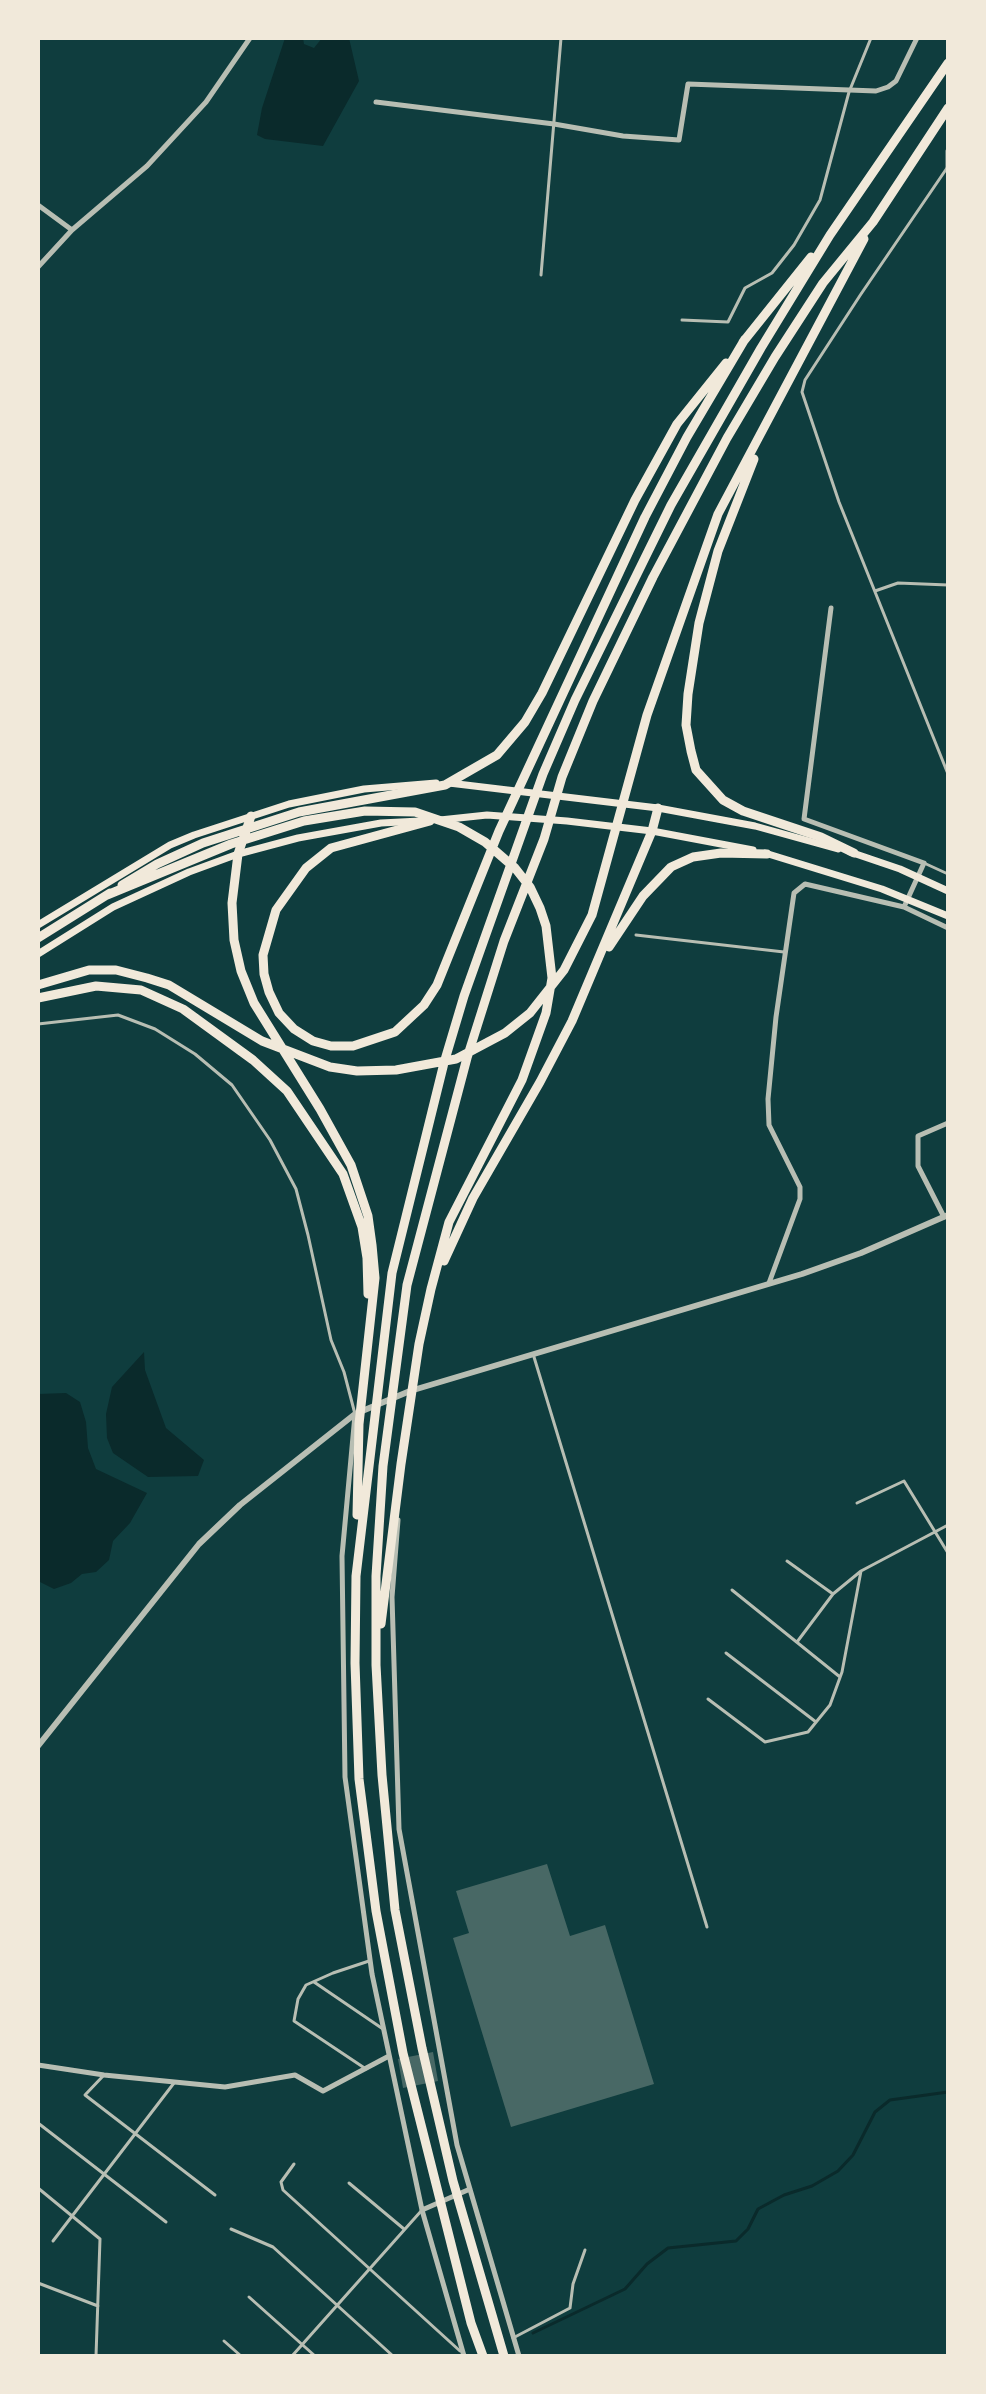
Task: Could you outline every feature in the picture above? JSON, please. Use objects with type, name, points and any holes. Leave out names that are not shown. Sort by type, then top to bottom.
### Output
[{"type":"highway","points":[[356,1576],[392,1273],[444,1063],[464,996],[543,774],[597,652],[671,505],[830,235],[948,63]]},
{"type":"highway","points":[[38,985],[89,970],[116,970],[147,978],[169,985],[262,1041],[300,1058],[357,1071],[411,1068],[456,1059],[505,1033],[530,1013],[578,946],[592,915],[647,715],[718,514],[873,222],[948,108]]},
{"type":"highway","points":[[504,2356],[453,2181],[422,2048],[395,1910],[382,1775],[376,1665],[376,1576],[383,1466],[407,1285],[467,1058],[504,941],[544,839],[562,777],[593,701],[653,577],[727,438],[823,283],[873,222]]},
{"type":"highway","points":[[38,938],[157,864],[203,843],[299,812],[445,785],[486,762],[512,739],[525,722],[635,500],[677,424],[830,235]]},
{"type":"highway","points":[[430,821],[331,848],[306,868],[276,910],[263,955],[269,992],[279,1013],[294,1029],[313,1041],[342,1046],[375,1040],[395,1032],[424,1005],[437,985],[499,831],[668,471],[745,339]]},
{"type":"highway","points":[[771,413],[718,551],[699,623],[686,725],[696,770],[723,800],[743,811],[821,837],[854,853]]},
{"type":"highway","points":[[431,1289],[473,1198],[540,1082],[593,974],[652,831],[658,808]]},
{"type":"highway","points":[[107,895],[231,844],[304,821],[365,811],[415,812],[459,827],[485,842],[515,868],[530,887],[546,926],[552,978],[546,1013],[531,1058],[449,1222],[431,1289],[419,1344],[376,1665]]},
{"type":"highway","points":[[251,816],[238,854],[232,903],[234,940],[241,971],[254,1003],[351,1165],[368,1216],[375,1278],[359,1424],[355,1663],[359,1779],[376,1911],[403,2053],[471,2323],[483,2356]]},
{"type":"highway","points":[[593,974],[643,896],[671,867],[693,857],[721,853],[767,854]]},
{"type":"highway","points":[[38,998],[96,986],[141,990],[162,998],[209,1026],[287,1091],[331,1153],[353,1199],[367,1258],[366,1341]]},
{"type":"main road","points":[[38,925],[170,845],[209,830],[289,804],[364,789],[451,783],[658,808],[755,826],[854,853],[948,891]]},
{"type":"main road","points":[[38,954],[113,907],[238,854],[298,838],[381,823],[487,815],[652,831],[767,854],[948,916]]},
{"type":"main road","points":[[209,830],[226,851],[222,858],[212,864]]},
{"type":"street","points":[[38,267],[72,230],[147,166],[206,102],[250,38]]},
{"type":"street","points":[[376,102],[554,124],[623,136],[679,140],[688,84],[876,91],[896,81],[917,38]]},
{"type":"street","points":[[948,151],[948,169]]},
{"type":"street","points":[[38,205],[72,230]]},
{"type":"street","points":[[831,608],[804,819],[924,863],[906,903]]},
{"type":"street","points":[[769,1283],[788,1239],[800,1199],[800,1187],[769,1125],[770,1074],[794,893],[805,884],[906,903],[948,928]]},
{"type":"street","points":[[38,1746],[199,1544],[240,1505],[355,1414],[410,1391],[861,1253],[946,1216],[918,1166],[918,1136],[948,1123]]},
{"type":"street","points":[[410,1391],[392,1597],[399,1829],[457,2145],[519,2356]]},
{"type":"street","points":[[355,1414],[342,1556],[345,1777],[370,1961],[383,2029],[422,2210],[464,2355]]},
{"type":"street","points":[[38,2065],[225,2087],[295,2075],[323,2091],[389,2056]]},
{"type":"street","points":[[422,2210],[470,2189]]},
{"type":"lane","points":[[541,275],[561,38]]},
{"type":"lane","points":[[682,320],[728,322],[745,288],[772,273],[794,245],[820,200],[849,92],[871,38]]},
{"type":"lane","points":[[948,169],[861,294],[805,380],[802,392],[839,502],[948,774]]},
{"type":"lane","points":[[875,591],[898,583],[948,585]]},
{"type":"lane","points":[[924,863],[948,874]]},
{"type":"lane","points":[[636,935],[784,952]]},
{"type":"lane","points":[[38,1024],[118,1015],[155,1029],[182,1045],[232,1085],[270,1140],[296,1189],[331,1340],[344,1372],[355,1414]]},
{"type":"lane","points":[[533,1354],[707,1927]]},
{"type":"lane","points":[[857,1503],[904,1481],[948,1553]]},
{"type":"lane","points":[[797,1642],[833,1594],[861,1571],[948,1525]]},
{"type":"lane","points":[[787,1561],[833,1594]]},
{"type":"lane","points":[[708,1699],[765,1742],[808,1732],[830,1705],[840,1677],[861,1571]]},
{"type":"lane","points":[[732,1590],[840,1677]]},
{"type":"lane","points":[[726,1653],[816,1722]]},
{"type":"lane","points":[[366,2069],[294,2021],[298,1999],[306,1985],[370,1961]]},
{"type":"lane","points":[[314,1982],[383,2029]]},
{"type":"lane","points":[[104,2075],[85,2095],[215,2195]]},
{"type":"lane","points":[[53,2241],[174,2083]]},
{"type":"lane","points":[[38,2123],[166,2222]]},
{"type":"lane","points":[[294,2164],[281,2182],[283,2190],[464,2355]]},
{"type":"lane","points":[[349,2183],[404,2229]]},
{"type":"lane","points":[[38,2188],[100,2239],[96,2356]]},
{"type":"lane","points":[[292,2356],[422,2210]]},
{"type":"lane","points":[[231,2229],[273,2247],[393,2356]]},
{"type":"lane","points":[[513,2338],[570,2308],[573,2284],[585,2250]]},
{"type":"lane","points":[[38,2283],[98,2306]]},
{"type":"lane","points":[[249,2297],[315,2356]]},
{"type":"lane","points":[[224,2341],[241,2356]]},
{"type":"water","points":[[285,38],[303,38],[304,44],[314,48],[322,38],[349,38],[359,81],[323,146],[265,139],[257,135],[262,108]]},
{"type":"water","points":[[144,1352],[145,1370],[166,1428],[204,1460],[198,1476],[148,1477],[113,1453],[107,1438],[106,1414],[112,1387]]},
{"type":"water","points":[[66,1393],[80,1402],[86,1422],[88,1448],[96,1469],[147,1493],[130,1523],[113,1541],[109,1560],[96,1572],[82,1574],[71,1583],[54,1589],[38,1581],[38,1394]]},
{"type":"building","points":[[547,1864],[570,1936],[605,1925],[654,2084],[511,2127],[453,1938],[469,1933],[456,1891]]},
{"type":"building","points":[[433,2052],[438,2081],[403,2088],[398,2059]]},
{"type":"waterway","points":[[533,2333],[625,2289],[647,2264],[668,2248],[736,2241],[748,2229],[758,2209],[838,2171],[853,2155],[875,2112],[890,2100],[948,2092]]}]
